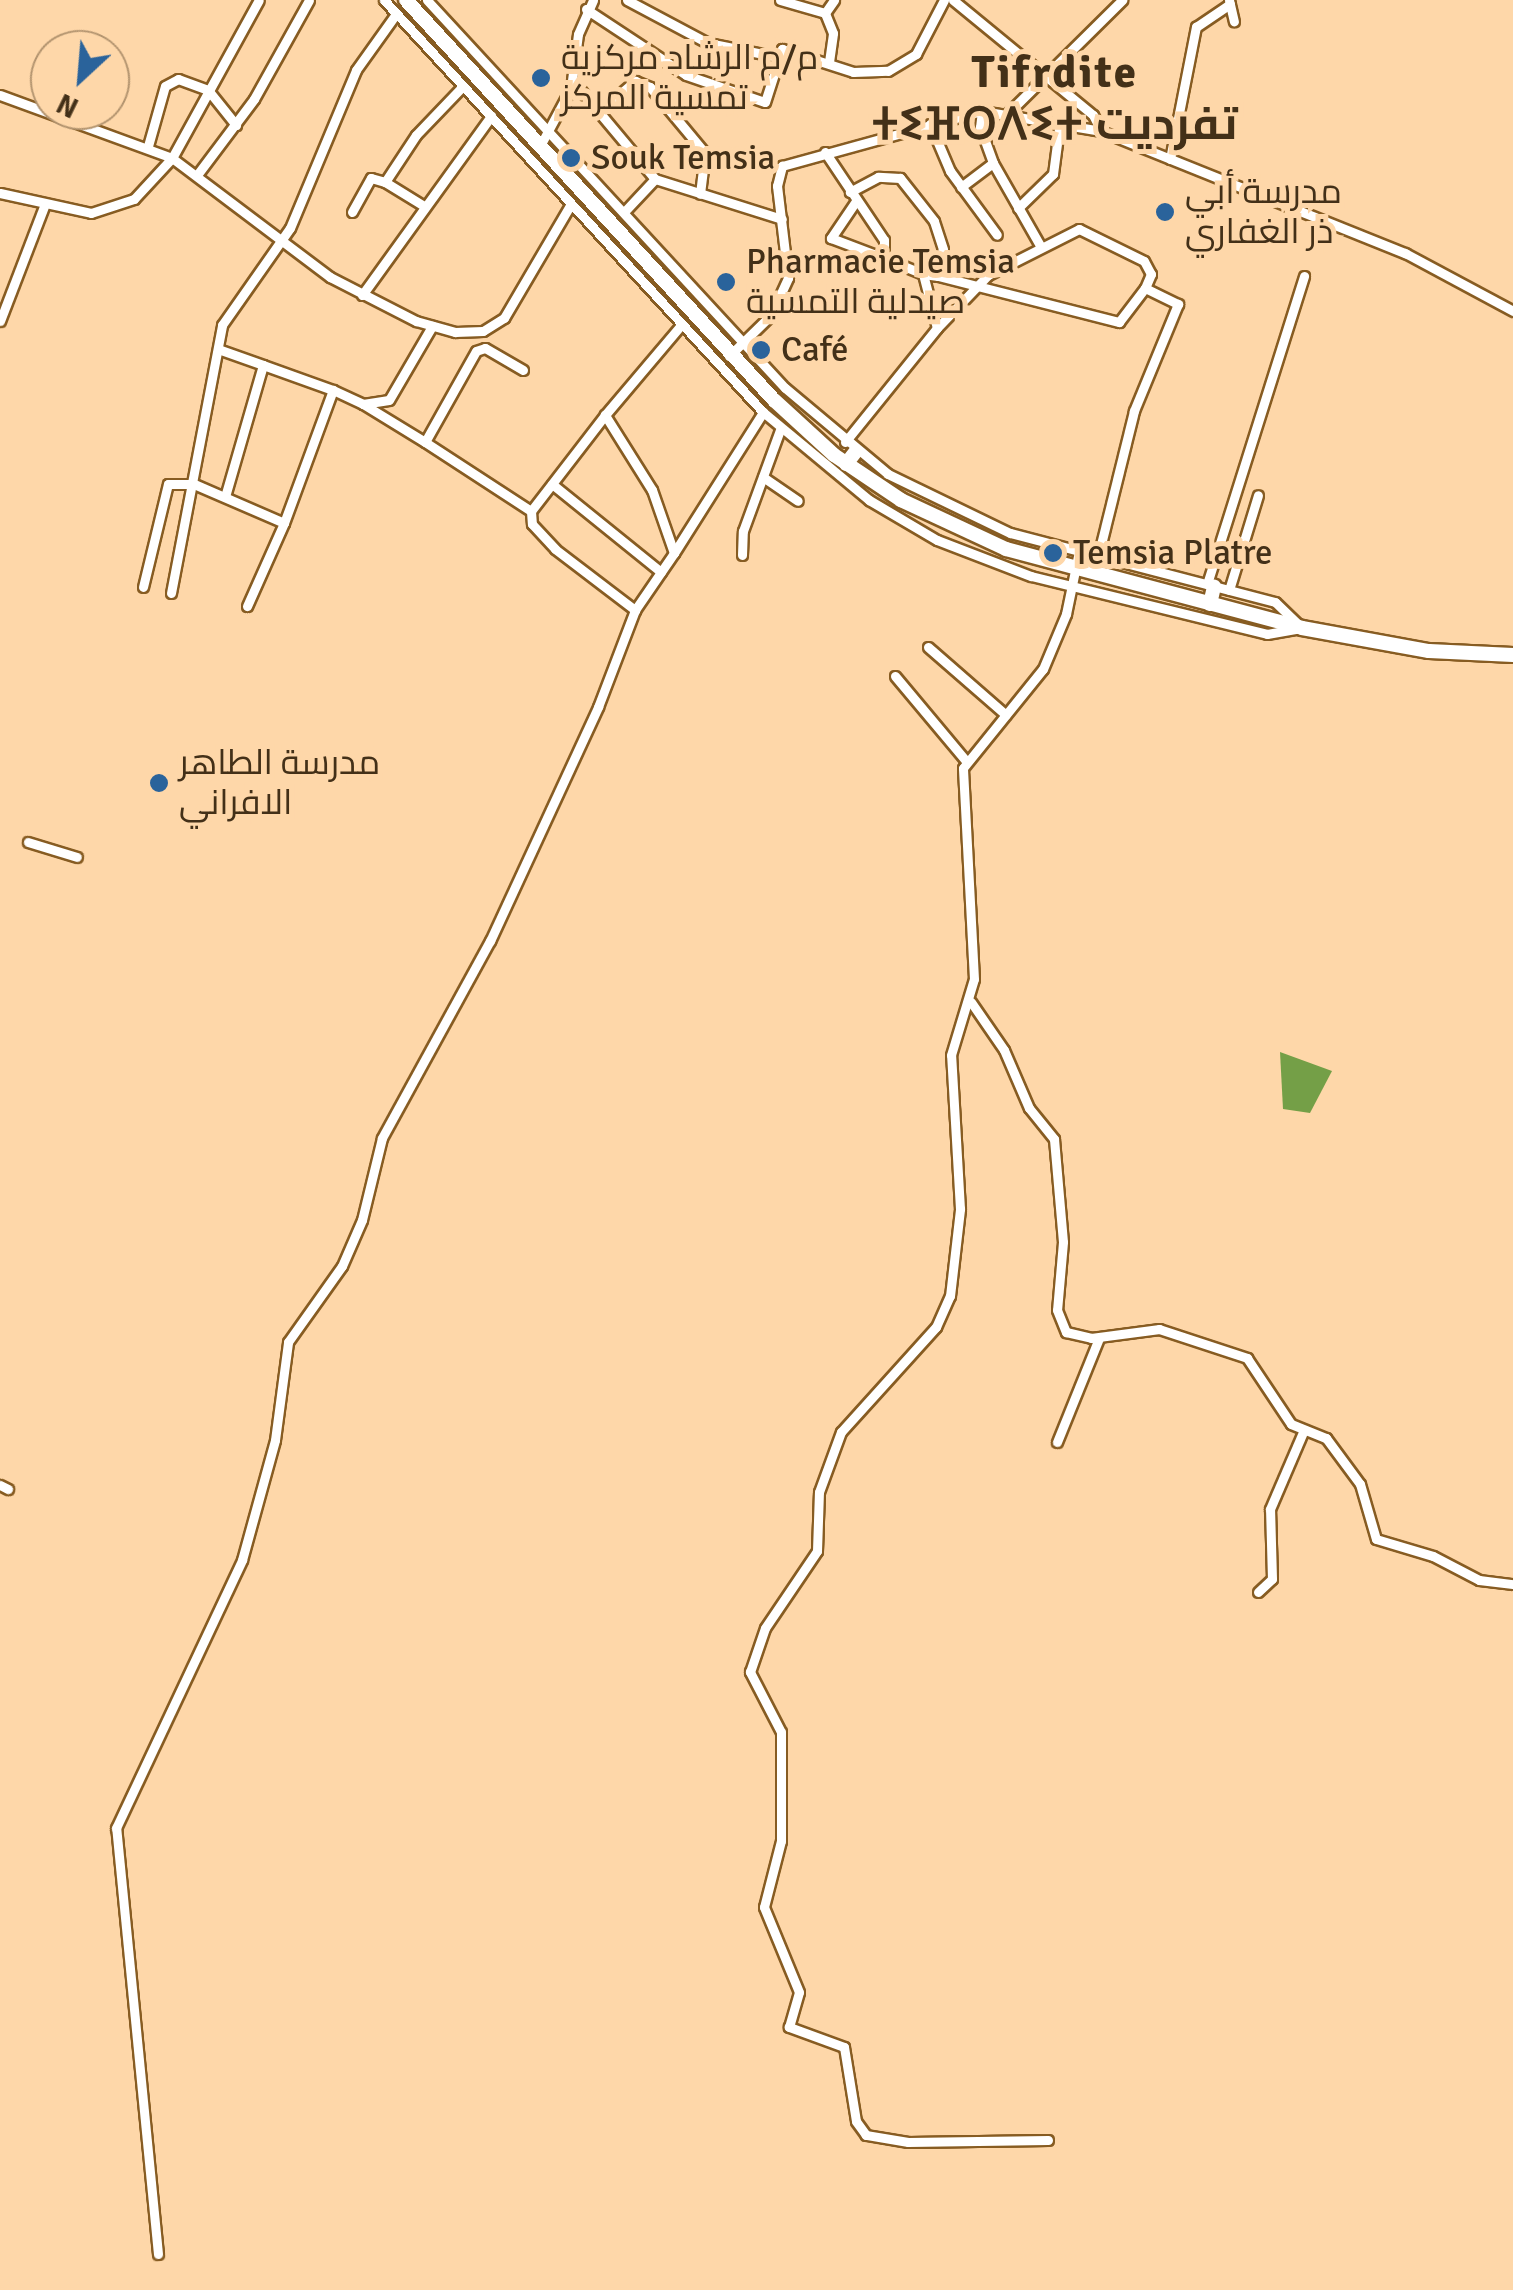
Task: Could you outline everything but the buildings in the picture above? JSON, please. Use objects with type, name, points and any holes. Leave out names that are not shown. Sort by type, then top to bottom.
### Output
[{"type":"main road","points":[[406,0],[598,208],[724,360],[850,466],[901,500],[973,536],[1076,568],[1302,628],[1416,650],[1513,655]]},
{"type":"main road","points":[[490,116],[501,104]]},
{"type":"main road","points":[[586,220],[598,208]]},
{"type":"main road","points":[[844,482],[850,466],[850,446]]},
{"type":"main road","points":[[892,515],[901,500]]},
{"type":"main road","points":[[1210,604],[1217,587]]},
{"type":"street","points":[[0,193],[91,213],[114,210],[144,190],[172,158],[259,0]]},
{"type":"street","points":[[384,0],[586,220],[687,319],[531,511],[532,524],[555,550],[636,610]]},
{"type":"street","points":[[428,0],[743,344],[850,446],[949,508],[1079,551],[1275,602],[1302,628]]},
{"type":"street","points":[[627,0],[708,43],[778,57]]},
{"type":"street","points":[[780,0],[824,12]]},
{"type":"street","points":[[824,12],[834,0]]},
{"type":"street","points":[[540,146],[573,82],[590,5],[686,75],[765,102],[778,57],[789,47],[864,73],[900,66],[916,54],[944,0]]},
{"type":"street","points":[[952,0],[1093,116],[1101,131]]},
{"type":"street","points":[[1008,112],[1122,0]]},
{"type":"street","points":[[197,175],[236,125],[307,1]]},
{"type":"street","points":[[1170,158],[1196,27],[1230,2],[1234,21]]},
{"type":"street","points":[[824,12],[833,33],[829,62]]},
{"type":"street","points":[[171,593],[222,324],[280,245],[356,70],[396,14]]},
{"type":"street","points":[[148,146],[170,81],[189,79],[208,90],[236,125]]},
{"type":"street","points":[[573,82],[655,179],[782,218]]},
{"type":"street","points":[[599,112],[633,83],[646,84],[705,153],[700,194]]},
{"type":"street","points":[[385,182],[416,135],[463,86]]},
{"type":"street","points":[[0,95],[148,146],[172,158],[280,245],[362,295],[432,326],[470,332],[494,326],[572,204]]},
{"type":"street","points":[[1302,628],[1268,634],[1072,586],[967,553],[892,515],[780,430],[724,360],[743,344],[783,292],[790,268],[782,218],[782,166],[982,111],[1060,121],[1101,131],[1405,254],[1513,311]]},
{"type":"street","points":[[982,111],[980,127],[993,163],[1041,248]]},
{"type":"street","points":[[362,295],[490,116]]},
{"type":"street","points":[[1018,208],[1052,174],[1060,121]]},
{"type":"street","points":[[930,124],[961,187],[997,234]]},
{"type":"street","points":[[825,152],[884,240],[884,258]]},
{"type":"street","points":[[961,187],[993,163]]},
{"type":"street","points":[[850,446],[937,328],[973,287],[1041,248],[1088,230],[1148,265],[1145,288],[1119,322],[973,287],[938,276],[924,274],[830,238],[853,196],[890,175],[910,188],[943,242],[938,276]]},
{"type":"street","points":[[352,212],[371,178],[385,182],[424,206]]},
{"type":"street","points":[[624,212],[655,179]]},
{"type":"street","points":[[0,321],[45,204]]},
{"type":"street","points":[[924,274],[937,328]]},
{"type":"street","points":[[1217,587],[1304,276]]},
{"type":"street","points":[[1098,556],[1134,410],[1178,307],[1145,288]]},
{"type":"street","points":[[363,404],[394,396],[432,326]]},
{"type":"street","points":[[425,442],[476,350],[486,348],[523,370]]},
{"type":"street","points":[[218,349],[363,404],[531,511]]},
{"type":"street","points":[[225,498],[263,365]]},
{"type":"street","points":[[246,606],[284,523],[333,390]]},
{"type":"street","points":[[158,2254],[116,1828],[242,1560],[275,1440],[288,1342],[358,1232],[377,1149],[490,941],[636,610],[762,412]]},
{"type":"street","points":[[605,416],[652,490],[674,553]]},
{"type":"street","points":[[742,556],[743,531],[780,430]]},
{"type":"street","points":[[763,476],[798,501]]},
{"type":"street","points":[[143,586],[165,491],[171,482],[194,484],[284,523]]},
{"type":"street","points":[[552,484],[661,572]]},
{"type":"street","points":[[1217,587],[1258,495]]},
{"type":"street","points":[[966,761],[1043,669],[1072,586],[1079,551]]},
{"type":"street","points":[[928,647],[1006,715]]},
{"type":"street","points":[[895,676],[966,761],[970,1002],[951,1055],[960,1209],[950,1296],[936,1327],[840,1432],[819,1492],[817,1551],[765,1628],[751,1662],[752,1677],[780,1732],[781,1842],[764,1913],[799,1992],[788,2024],[844,2046],[862,2133],[908,2142],[1048,2140]]},
{"type":"street","points":[[28,842],[77,858]]},
{"type":"street","points":[[970,1002],[1004,1050],[1024,1102],[1054,1139],[1063,1242],[1059,1320],[1073,1336],[1099,1338],[1159,1329],[1247,1358],[1304,1432],[1326,1438],[1360,1484],[1376,1539],[1434,1556],[1478,1580],[1513,1584]]},
{"type":"street","points":[[1057,1442],[1099,1338]]},
{"type":"street","points":[[1258,1592],[1272,1580],[1270,1509],[1304,1432]]},
{"type":"shaded area","points":[[1280,1052],[1332,1071],[1310,1113],[1283,1109]]},
{"type":"place","name":"م/م الرشاد مركزية تمسية المركز","points":[[541,78]]},
{"type":"place","name":"Souk Temsia","points":[[571,158]]},
{"type":"place","name":"مدرسة أبي ذر الغفاري","points":[[1165,212]]},
{"type":"place","name":"Pharmacie Temsia صيدلية التمسية","points":[[726,282]]},
{"type":"place","name":"Café","points":[[761,350]]},
{"type":"place","name":"Temsia Platre","points":[[1053,553]]},
{"type":"place","name":"مدرسة الطاهر الافراني","points":[[159,783]]},
{"type":"district","name":"Tifrdite ⵜⵉⴼⵔⴷⵉⵜ تفرديت","points":[[1055,99]]}]
